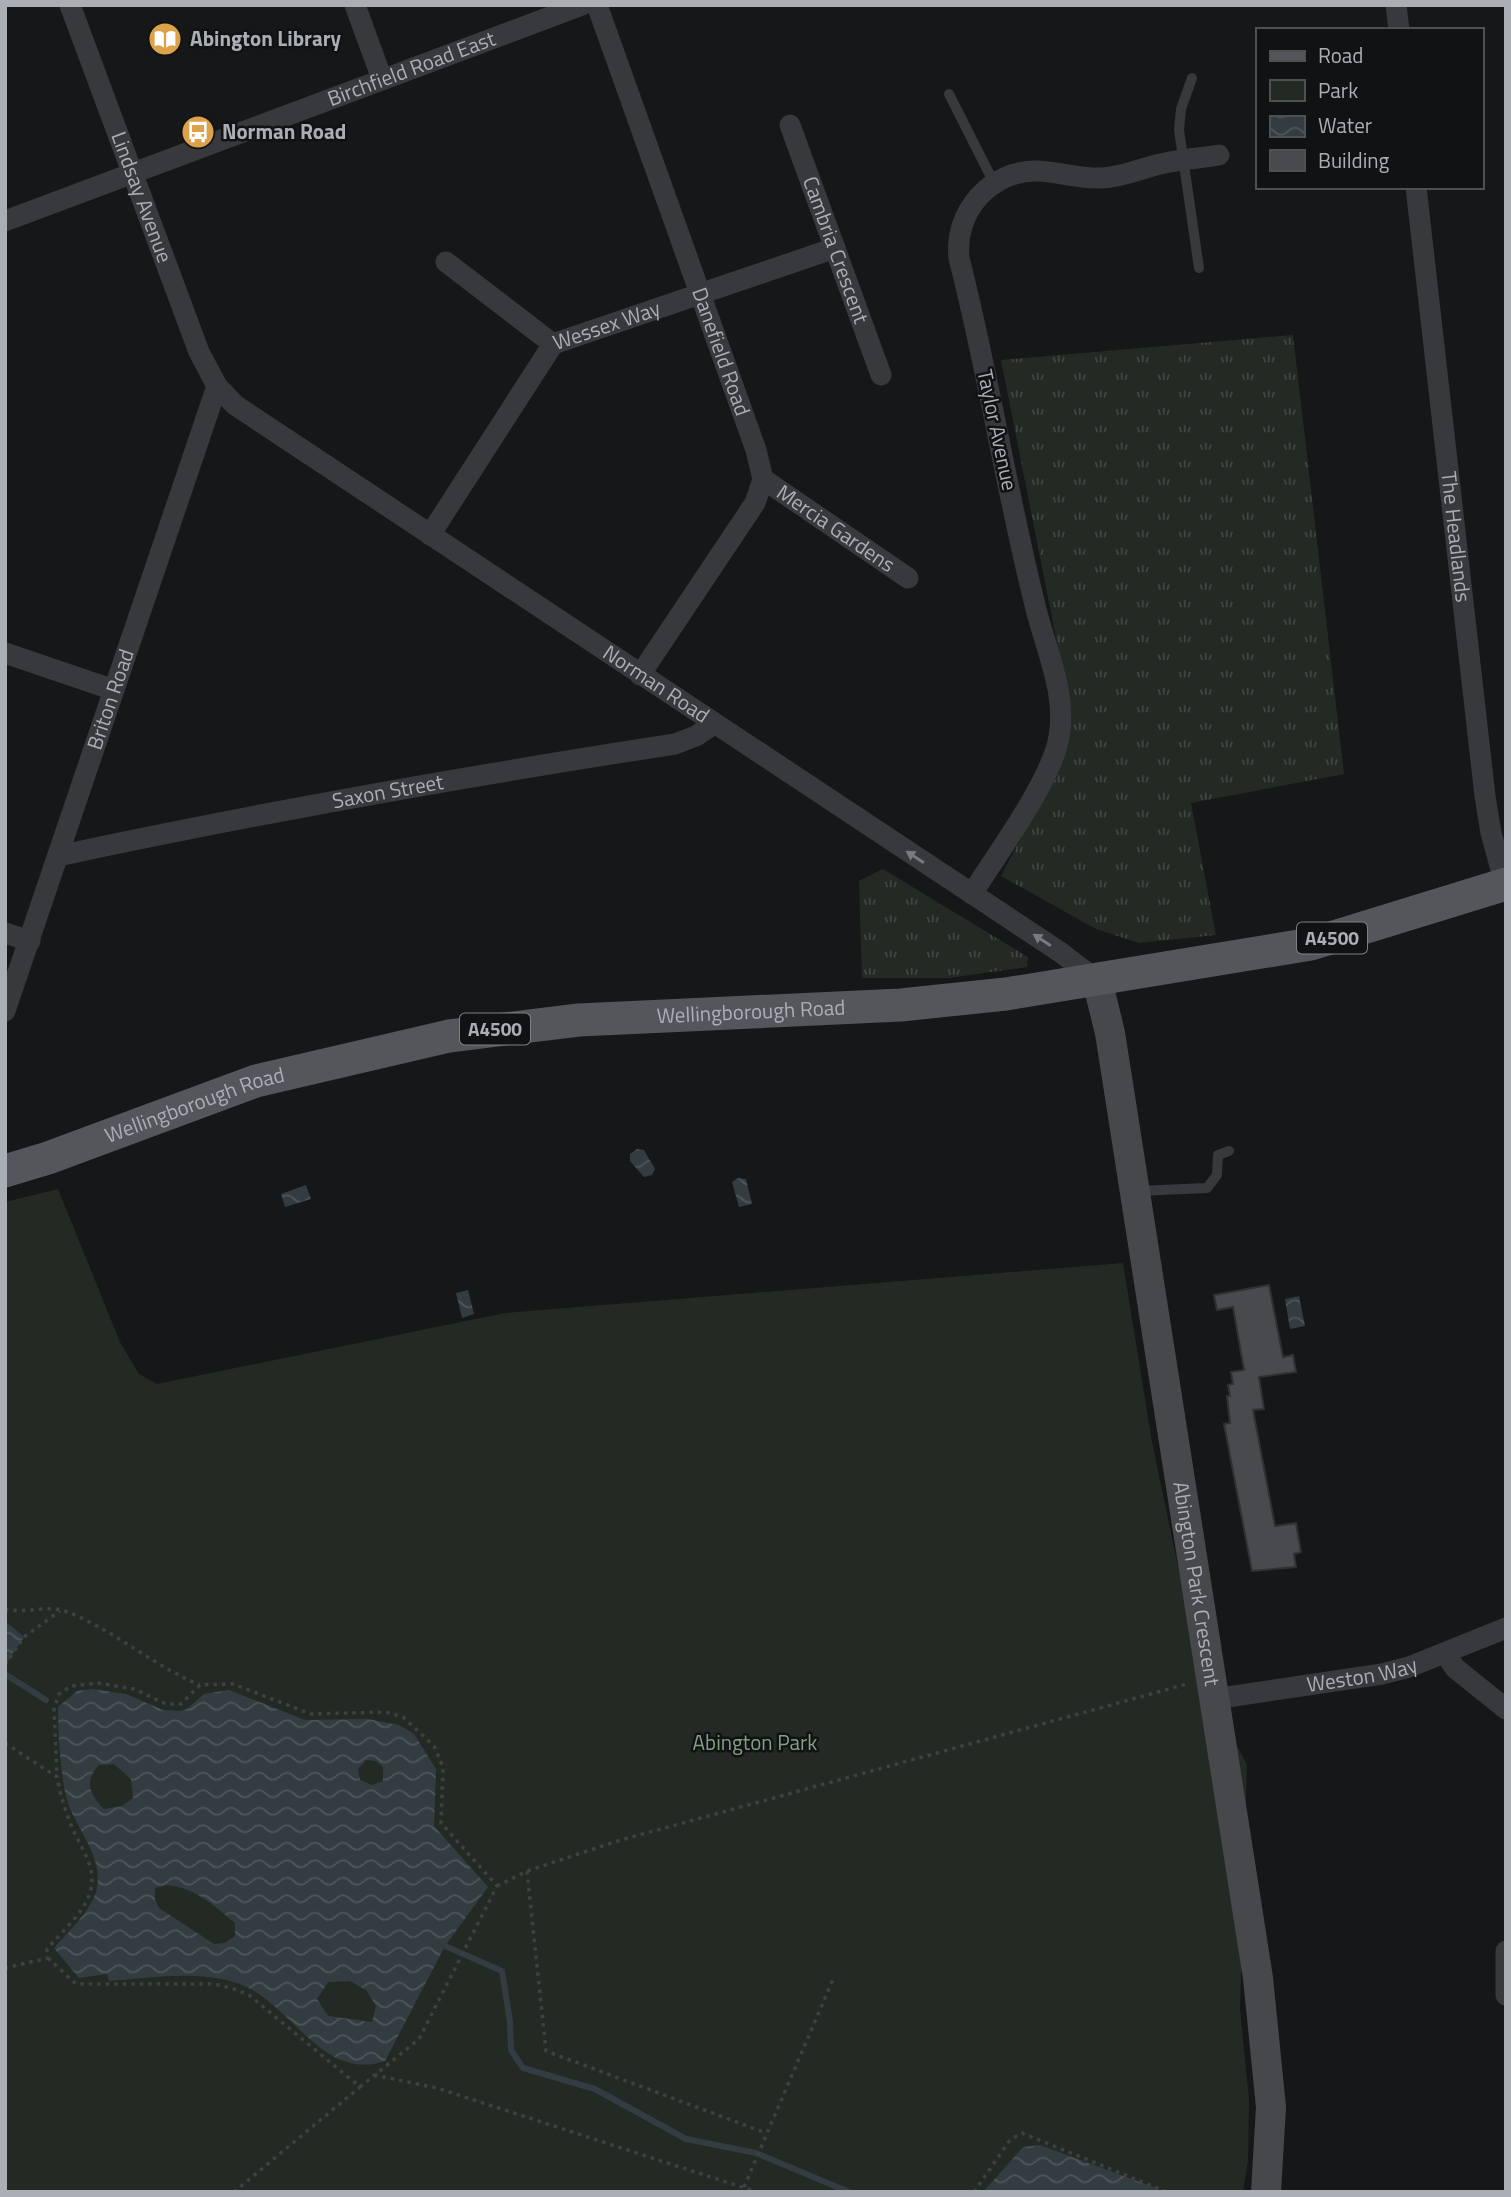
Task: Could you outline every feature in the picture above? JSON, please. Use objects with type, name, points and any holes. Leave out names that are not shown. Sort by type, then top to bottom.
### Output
[{"type":"main road","name":"Wellingborough Road","points":[[5,1171],[48,1158],[256,1081],[449,1036],[579,1020],[901,1005],[1097,980],[1311,944],[1506,884]]},
{"type":"street","name":"Lindsay Avenue","points":[[70,5],[199,352],[218,386]]},
{"type":"street","points":[[355,5],[382,79]]},
{"type":"street","name":"Birchfield Road East","points":[[5,221],[582,5]]},
{"type":"street","name":"Danefield Road","points":[[597,5],[756,450],[762,479]]},
{"type":"street","points":[[1396,5],[1399,28]]},
{"type":"street","name":"Cambria Crescent","points":[[790,125],[881,375]]},
{"type":"street","name":"Taylor Avenue","points":[[972,894],[1051,765],[1058,740],[1060,713],[1058,690],[1034,602],[959,258],[957,241],[964,216],[973,202],[994,184],[1023,172],[1102,178],[1219,155]]},
{"type":"street","name":"The Headlands","points":[[1416,189],[1485,796],[1491,833],[1506,884]]},
{"type":"street","name":"Wessex Way","points":[[430,535],[553,344],[835,248]]},
{"type":"street","points":[[446,262],[553,344]]},
{"type":"street","name":"Norman Road","points":[[218,386],[259,424],[972,894],[1097,980]]},
{"type":"street","name":"Briton Road","points":[[5,1011],[218,386]]},
{"type":"street","points":[[640,675],[755,503],[762,479]]},
{"type":"street","name":"Mercia Gardens","points":[[762,479],[908,578]]},
{"type":"street","points":[[5,653],[114,690]]},
{"type":"street","name":"Saxon Street","points":[[58,856],[244,816],[415,784],[675,744],[696,736],[714,724]]},
{"type":"street","points":[[5,933],[30,941]]},
{"type":"street","name":"Abington Park Crescent","points":[[1097,980],[1110,1033],[1266,2039],[1271,2107],[1266,2192]]},
{"type":"street","name":"Weston Way","points":[[1214,1699],[1382,1674],[1445,1653],[1506,1628]]},
{"type":"street","points":[[1445,1653],[1455,1668],[1506,1709]]},
{"type":"street","points":[[1506,1951],[1506,1995]]},
{"type":"lane","points":[[1192,78],[1181,109],[1179,130],[1199,268]]},
{"type":"lane","points":[[949,94],[994,184]]},
{"type":"lane","points":[[1135,1191],[1207,1188],[1217,1175],[1218,1155],[1229,1151]]},
{"type":"path","points":[[5,1609],[18,1612],[62,1609],[102,1629],[179,1676],[200,1685],[233,1684],[311,1714],[386,1712],[403,1717],[433,1746],[443,1767],[441,1824],[497,1886]]},
{"type":"path","points":[[5,1665],[24,1637],[62,1609]]},
{"type":"path","points":[[200,1685],[181,1704],[166,1704],[134,1689],[98,1683],[71,1686],[59,1694],[54,1708],[57,1777],[62,1802],[93,1874],[92,1887],[86,1902],[47,1949],[48,1958],[76,1984],[215,1984],[249,1995],[360,2087]]},
{"type":"path","points":[[234,2192],[419,2039],[497,1886],[527,1871],[614,1842],[1186,1684]]},
{"type":"path","points":[[5,1743],[57,1777]]},
{"type":"path","points":[[527,1871],[546,2051],[766,2133]]},
{"type":"path","points":[[5,1968],[48,1958]]},
{"type":"path","points":[[743,2187],[834,1977]]},
{"type":"path","points":[[374,2075],[437,2088],[757,2192]]},
{"type":"path","points":[[974,2192],[1010,2140],[1022,2133],[1167,2192]]},
{"type":"green space","points":[[1293,335],[1344,774],[1191,803],[1216,935],[1139,943],[1096,929],[1001,876],[1053,777],[1065,683],[1001,360]]},
{"type":"green space","points":[[883,869],[1028,957],[1027,967],[949,978],[862,978],[859,881]]},
{"type":"green space","name":"Abington Park","points":[[58,1189],[120,1342],[139,1374],[157,1384],[505,1313],[1123,1263],[1152,1442],[1201,1677],[1247,1765],[1240,2008],[1249,2100],[1248,2161],[1243,2192],[5,2192],[5,1202]]},
{"type":"water","points":[[637,1149],[644,1150],[655,1169],[652,1175],[644,1177],[630,1161],[630,1154]]},
{"type":"water","points":[[738,1178],[746,1179],[752,1204],[739,1207],[732,1182]]},
{"type":"water","points":[[306,1185],[311,1199],[285,1207],[281,1194]]},
{"type":"water","points":[[468,1290],[474,1314],[462,1318],[456,1293]]},
{"type":"water","points":[[1299,1296],[1305,1326],[1290,1329],[1285,1299]]},
{"type":"water","points":[[5,1621],[24,1637],[5,1665]]},
{"type":"water","points":[[92,1689],[126,1694],[163,1710],[180,1711],[187,1709],[204,1694],[229,1690],[305,1720],[368,1719],[399,1725],[414,1734],[436,1769],[434,1826],[488,1887],[445,1946],[385,2061],[363,2065],[343,2061],[309,2038],[260,1995],[242,1985],[193,1976],[109,1981],[107,1974],[79,1978],[54,1948],[88,1907],[96,1892],[98,1879],[92,1853],[69,1805],[61,1760],[58,1707],[77,1691]],"holes":[[[366,1760],[376,1761],[383,1767],[383,1781],[372,1785],[360,1780],[358,1769]],[[114,1764],[131,1779],[133,1798],[122,1806],[104,1809],[90,1787],[91,1776],[99,1765]],[[167,1885],[177,1887],[204,1898],[235,1923],[235,1936],[225,1943],[214,1944],[159,1908],[155,1900],[155,1888]],[[350,1981],[366,1990],[376,2006],[372,2022],[328,2016],[317,1999],[328,1982]]]},
{"type":"water","points":[[1040,2145],[1162,2192],[983,2192],[1023,2147]]},
{"type":"building","points":[[1269,1285],[1283,1357],[1293,1355],[1296,1372],[1259,1377],[1264,1409],[1253,1410],[1275,1526],[1296,1523],[1301,1552],[1294,1554],[1296,1567],[1252,1571],[1224,1424],[1230,1423],[1227,1396],[1230,1396],[1228,1385],[1233,1384],[1231,1372],[1244,1370],[1233,1307],[1217,1310],[1214,1295]]},
{"type":"waterway","points":[[5,1674],[46,1700]]},
{"type":"waterway","points":[[445,1946],[502,1971],[510,2022],[511,2050],[523,2068],[595,2089],[686,2139],[756,2153],[849,2192]]},
{"type":"place","name":"Abington Library","points":[[165,39]]},
{"type":"place","name":"Norman Road","points":[[198,132]]}]
